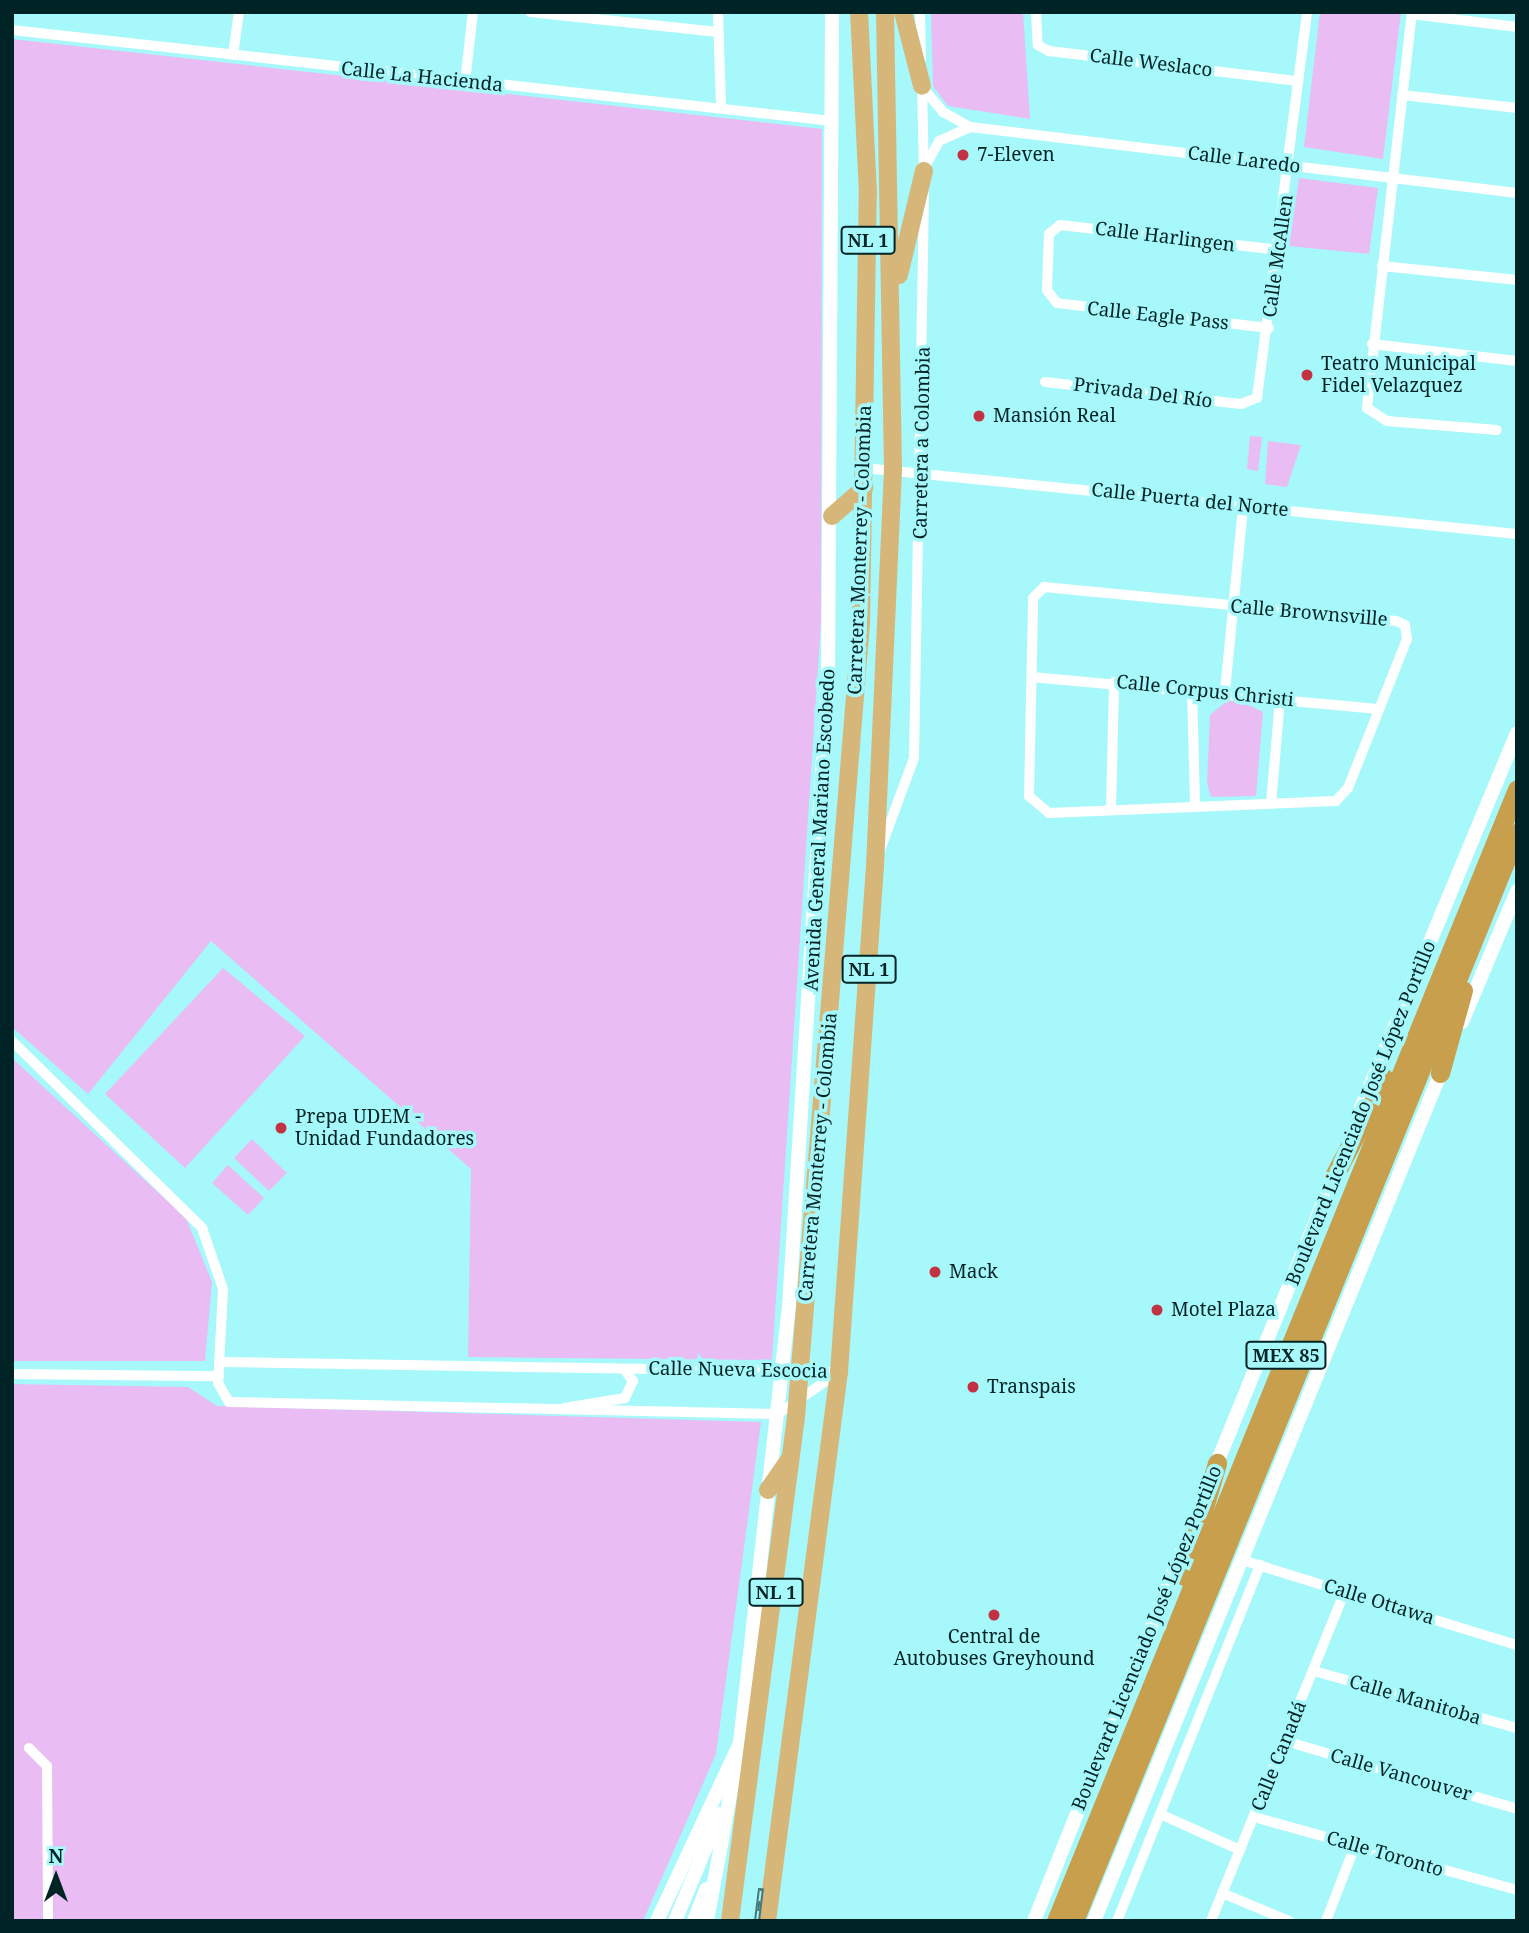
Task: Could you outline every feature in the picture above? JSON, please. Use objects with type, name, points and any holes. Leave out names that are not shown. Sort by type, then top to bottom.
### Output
[{"type":"highway","name":"Boulevard Licenciado José López Portillo","points":[[1056,1921],[1517,789]]},
{"type":"highway","name":"Boulevard Licenciado José López Portillo","points":[[1074,1921],[1517,834]]},
{"type":"highway","points":[[1440,1073],[1472,943]]},
{"type":"highway","points":[[1334,1176],[1422,1018]]},
{"type":"highway","points":[[1176,1623],[1217,1463]]},
{"type":"main road","name":"Carretera Monterrey - Colombia","points":[[730,1921],[797,1400],[792,1371],[862,623],[868,194],[859,12]]},
{"type":"main road","name":"Carretera Monterrey - Colombia","points":[[767,1921],[839,1372],[875,866],[892,470],[893,299],[885,12]]},
{"type":"main road","points":[[903,12],[922,86]]},
{"type":"main road","points":[[893,299],[925,171]]},
{"type":"main road","points":[[832,516],[864,488]]},
{"type":"main road","points":[[768,1490],[791,1457]]},
{"type":"street","points":[[233,55],[239,12]]},
{"type":"street","points":[[465,82],[473,12]]},
{"type":"street","points":[[530,12],[718,33]]},
{"type":"street","points":[[718,12],[720,109]]},
{"type":"street","name":"Avenida General Mariano Escobedo","points":[[657,1921],[740,1743],[778,1414],[792,1371],[832,516],[832,12]]},
{"type":"street","name":"Carretera a Colombia","points":[[875,866],[914,758],[923,473],[925,171],[920,12]]},
{"type":"street","name":"Calle Weslaco","points":[[1037,12],[1038,45],[1049,51],[1298,81]]},
{"type":"street","name":"Calle McAllen","points":[[1241,404],[1257,398],[1269,328],[1307,12]]},
{"type":"street","points":[[1497,430],[1387,421],[1370,413],[1366,396],[1411,13],[1517,27]]},
{"type":"street","name":"Calle La Hacienda","points":[[12,30],[832,121]]},
{"type":"street","name":"Calle Laredo","points":[[922,86],[934,105],[970,127],[1517,192]]},
{"type":"street","points":[[1402,95],[1517,108]]},
{"type":"street","points":[[925,171],[939,141],[970,127]]},
{"type":"street","name":"Calle Harlingen","points":[[1049,298],[1052,225],[1278,250]]},
{"type":"street","points":[[1382,266],[1517,280]]},
{"type":"street","name":"Calle Eagle Pass","points":[[1049,298],[1065,306],[1269,328]]},
{"type":"street","points":[[1372,344],[1517,360]]},
{"type":"street","name":"Privada Del Río","points":[[1045,382],[1241,404]]},
{"type":"street","name":"Calle Puerta del Norte","points":[[864,468],[1517,534]]},
{"type":"street","points":[[1225,691],[1243,506]]},
{"type":"street","name":"Calle Brownsville","points":[[1044,587],[1233,606],[1405,625],[1407,639],[1342,797],[1326,804],[1195,805],[1049,813],[1034,806],[1034,598],[1044,587]]},
{"type":"street","name":"Calle Corpus Christi","points":[[1032,677],[1225,691],[1378,709]]},
{"type":"street","points":[[1111,809],[1114,682]]},
{"type":"street","points":[[1192,689],[1195,805]]},
{"type":"street","points":[[1271,804],[1280,698]]},
{"type":"street","name":"Boulevard Licenciado José López Portillo","points":[[1034,1921],[1217,1463],[1517,733]]},
{"type":"street","points":[[1094,1921],[1517,891]]},
{"type":"street","points":[[12,1041],[202,1228],[223,1289],[219,1376],[226,1401],[778,1414]]},
{"type":"street","name":"Calle Nueva Escocia","points":[[221,1362],[839,1372]]},
{"type":"street","points":[[559,1410],[625,1398],[633,1381],[624,1368]]},
{"type":"street","name":"Calle Nueva Escocia","points":[[778,1414],[839,1372]]},
{"type":"street","points":[[12,1374],[219,1376]]},
{"type":"street","name":"Calle Ottawa","points":[[1242,1560],[1517,1645]]},
{"type":"street","points":[[1117,1921],[1259,1565]]},
{"type":"street","name":"Calle Canadá","points":[[1211,1921],[1345,1591]]},
{"type":"street","name":"Calle Manitoba","points":[[1314,1671],[1517,1728]]},
{"type":"street","name":"Calle Vancouver","points":[[1285,1741],[1517,1809]]},
{"type":"street","points":[[707,1921],[740,1743]]},
{"type":"street","points":[[1164,1746],[1183,1756]]},
{"type":"street","points":[[29,1748],[47,1766],[48,1921]]},
{"type":"street","points":[[675,1921],[733,1784]]},
{"type":"street","points":[[1160,1814],[1240,1850]]},
{"type":"street","name":"Calle Toronto","points":[[1254,1817],[1517,1891]]},
{"type":"street","points":[[1326,1921],[1355,1846]]},
{"type":"street","points":[[694,1921],[716,1861]]},
{"type":"street","points":[[1222,1893],[1289,1921]]},
{"type":"street","points":[[1103,1898],[1122,1908]]},
{"type":"shaded area","points":[[931,12],[1023,12],[1030,119],[948,106],[933,86]]},
{"type":"shaded area","points":[[1320,12],[1401,12],[1383,159],[1304,147]]},
{"type":"shaded area","points":[[12,39],[822,129],[821,622],[772,1360],[468,1357],[471,1169],[211,941],[88,1094],[12,1027]]},
{"type":"shaded area","points":[[1299,178],[1378,188],[1369,254],[1289,246]]},
{"type":"shaded area","points":[[1250,436],[1262,437],[1258,471],[1247,469]]},
{"type":"shaded area","points":[[1268,441],[1301,445],[1287,487],[1265,484]]},
{"type":"shaded area","points":[[1232,697],[1263,712],[1256,796],[1211,797],[1207,783],[1210,715]]},
{"type":"shaded area","points":[[223,968],[305,1036],[185,1168],[105,1094]]},
{"type":"shaded area","points":[[12,1058],[186,1218],[212,1282],[205,1361],[12,1361]]},
{"type":"shaded area","points":[[252,1139],[287,1173],[269,1191],[234,1158]]},
{"type":"shaded area","points":[[228,1165],[264,1198],[248,1215],[212,1183]]},
{"type":"shaded area","points":[[12,1384],[188,1387],[217,1406],[761,1422],[716,1754],[643,1921],[12,1921]]},
{"type":"railway","points":[[757,1921],[761,1888]]},
{"type":"place","name":"7-Eleven","points":[[963,155]]},
{"type":"place","name":"Teatro Municipal Fidel Velazquez","points":[[1307,375]]},
{"type":"place","name":"Mansión Real","points":[[979,416]]},
{"type":"place","name":"Prepa UDEM - Unidad Fundadores","points":[[281,1128]]},
{"type":"place","name":"Mack","points":[[935,1272]]},
{"type":"place","name":"Motel Plaza","points":[[1157,1310]]},
{"type":"place","name":"Transpais","points":[[973,1387]]},
{"type":"place","name":"Central de Autobuses Greyhound","points":[[994,1615]]}]
